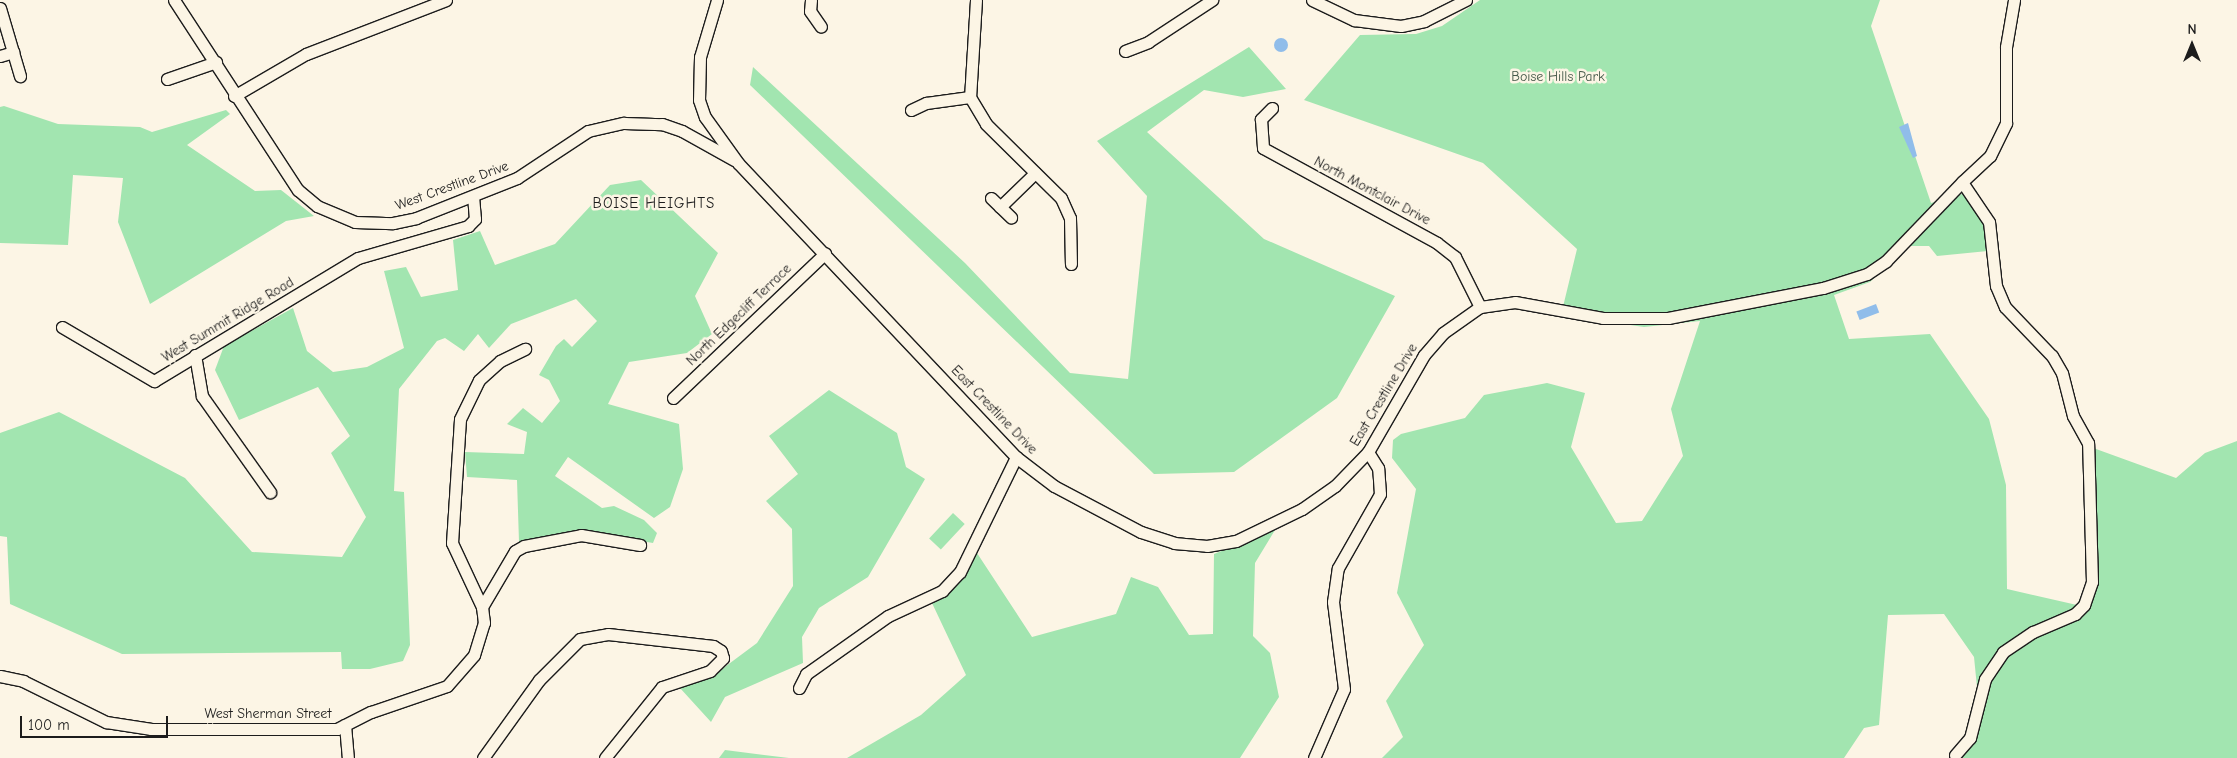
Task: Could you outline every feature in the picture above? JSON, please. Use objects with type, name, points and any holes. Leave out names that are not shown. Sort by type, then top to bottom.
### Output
[{"type":"street","name":"West Crestline Drive","points":[[174,0],[216,62],[234,96],[298,190],[336,216],[355,222],[393,223],[473,197],[517,178],[588,131],[624,122],[662,124],[682,131],[738,162]]},
{"type":"street","points":[[234,96],[306,54],[446,0]]},
{"type":"street","points":[[717,0],[700,57],[699,100],[705,117],[738,162]]},
{"type":"street","points":[[812,0],[810,10],[821,27]]},
{"type":"street","points":[[976,0],[970,97],[986,124],[1060,198],[1070,218],[1071,264]]},
{"type":"street","points":[[1125,51],[1148,42],[1212,0]]},
{"type":"street","points":[[1312,0],[1354,20],[1401,26],[1424,21],[1466,0]]},
{"type":"street","name":"East Crestline Drive","points":[[738,162],[1016,457],[1054,486],[1141,532],[1174,543],[1207,546],[1236,541],[1302,509],[1334,486],[1368,452],[1424,355],[1443,333],[1480,308],[1514,302],[1603,318],[1650,319],[1823,288],[1867,274],[1886,261],[1962,182],[1990,156],[2006,123],[2006,47],[2014,0]]},
{"type":"street","points":[[0,8],[20,76]]},
{"type":"street","points":[[0,56],[13,52]]},
{"type":"street","points":[[168,79],[216,62]]},
{"type":"street","points":[[911,110],[926,103],[970,97]]},
{"type":"street","name":"North Montclair Drive","points":[[1272,108],[1261,119],[1263,148],[1438,243],[1455,257],[1480,308]]},
{"type":"street","points":[[1000,207],[1035,173]]},
{"type":"street","points":[[1955,755],[1970,738],[1985,679],[2003,652],[2033,632],[2075,614],[2084,605],[2092,582],[2088,443],[2073,416],[2062,373],[2052,356],[2005,307],[1996,286],[1989,222],[1962,182]]},
{"type":"street","name":"West Summit Ridge Road","points":[[62,327],[154,381],[195,355],[278,310],[327,274],[358,258],[468,226],[475,219],[473,197]]},
{"type":"street","points":[[992,198],[1012,218]]},
{"type":"street","name":"North Edgecliff Terrace","points":[[673,398],[825,253]]},
{"type":"street","points":[[482,607],[452,543],[458,486],[455,444],[460,419],[479,380],[500,361],[525,349]]},
{"type":"street","points":[[195,355],[202,396],[270,492]]},
{"type":"street","points":[[1314,758],[1344,690],[1334,618],[1336,577],[1345,549],[1380,494],[1378,468],[1368,452]]},
{"type":"street","points":[[799,688],[806,674],[888,616],[942,591],[960,572],[1016,457]]},
{"type":"street","points":[[482,607],[515,551],[524,546],[581,535],[640,545]]},
{"type":"street","name":"West Sherman Street","points":[[0,676],[128,728],[336,729],[458,680],[481,638],[482,607]]},
{"type":"street","points":[[483,758],[539,680],[580,639],[608,634],[713,646],[721,651],[723,658],[710,671],[662,688],[605,758]]},
{"type":"street","points":[[345,725],[348,758]]},
{"type":"green space","name":"Boise Hills Park","points":[[1480,0],[1880,0],[1871,26],[1931,203],[1976,190],[1996,230],[1998,250],[1937,256],[1929,246],[1908,246],[1870,282],[1834,295],[1849,339],[1930,334],[1989,419],[2006,485],[2007,589],[2077,605],[2087,583],[2085,445],[2176,478],[2205,453],[2237,441],[2237,758],[1959,758],[1977,687],[1974,657],[1944,614],[1888,615],[1879,725],[1864,728],[1844,758],[1382,758],[1403,737],[1386,701],[1424,645],[1397,593],[1416,489],[1392,458],[1393,440],[1401,434],[1465,418],[1484,395],[1547,383],[1585,393],[1571,447],[1616,523],[1642,521],[1683,456],[1671,409],[1700,321],[1644,327],[1561,315],[1577,249],[1483,163],[1304,100],[1360,35],[1416,34],[1442,26]]},
{"type":"green space","points":[[1249,47],[1286,89],[1243,97],[1204,90],[1147,132],[1264,239],[1395,296],[1337,398],[1234,472],[1154,474],[750,85],[753,67],[965,263],[1070,373],[1128,379],[1147,196],[1097,141]]},
{"type":"green space","points":[[4,106],[58,124],[140,127],[152,132],[226,110],[230,114],[187,145],[255,191],[281,190],[314,216],[286,221],[150,304],[118,222],[123,178],[73,175],[68,245],[0,243],[0,107]]},
{"type":"green space","points":[[641,180],[718,253],[695,296],[712,334],[687,353],[629,362],[608,404],[679,424],[683,469],[670,507],[654,518],[568,457],[555,476],[602,508],[614,506],[644,520],[657,533],[653,543],[577,530],[519,542],[517,480],[467,477],[465,452],[524,454],[527,432],[507,424],[523,408],[542,423],[560,401],[549,380],[539,375],[556,346],[564,339],[572,347],[597,321],[576,299],[511,324],[489,348],[478,334],[464,351],[445,338],[437,341],[399,389],[394,491],[404,492],[410,645],[403,661],[370,669],[342,669],[341,652],[122,654],[10,604],[7,537],[0,536],[0,433],[59,412],[185,478],[252,552],[342,557],[366,517],[331,453],[350,436],[318,387],[239,420],[215,370],[224,346],[293,308],[307,351],[333,372],[367,367],[404,348],[384,271],[406,267],[421,297],[458,290],[453,240],[480,231],[495,265],[555,244],[610,185]]},
{"type":"green space","points":[[829,390],[897,433],[906,467],[925,479],[868,577],[819,608],[802,637],[803,663],[725,697],[711,722],[680,688],[714,675],[757,643],[793,586],[792,529],[766,501],[798,474],[769,436]]},
{"type":"green space","points":[[953,513],[965,524],[941,550],[929,539]]},
{"type":"green space","points":[[1275,530],[1255,563],[1253,636],[1270,653],[1279,697],[1240,758],[847,758],[921,715],[966,675],[932,603],[957,582],[977,553],[1032,637],[1116,614],[1131,577],[1158,587],[1189,635],[1213,634],[1214,554]]},
{"type":"green space","points":[[725,750],[789,758],[719,758]]},
{"type":"water","points":[[1278,38],[1284,38],[1288,45],[1284,52],[1278,52],[1274,48],[1274,42]]},
{"type":"water","points":[[1908,123],[1917,156],[1913,158],[1899,127]]},
{"type":"water","points":[[1876,304],[1879,312],[1860,320],[1856,312]]},
{"type":"district","name":"BOISE HEIGHTS","points":[[654,204]]}]
